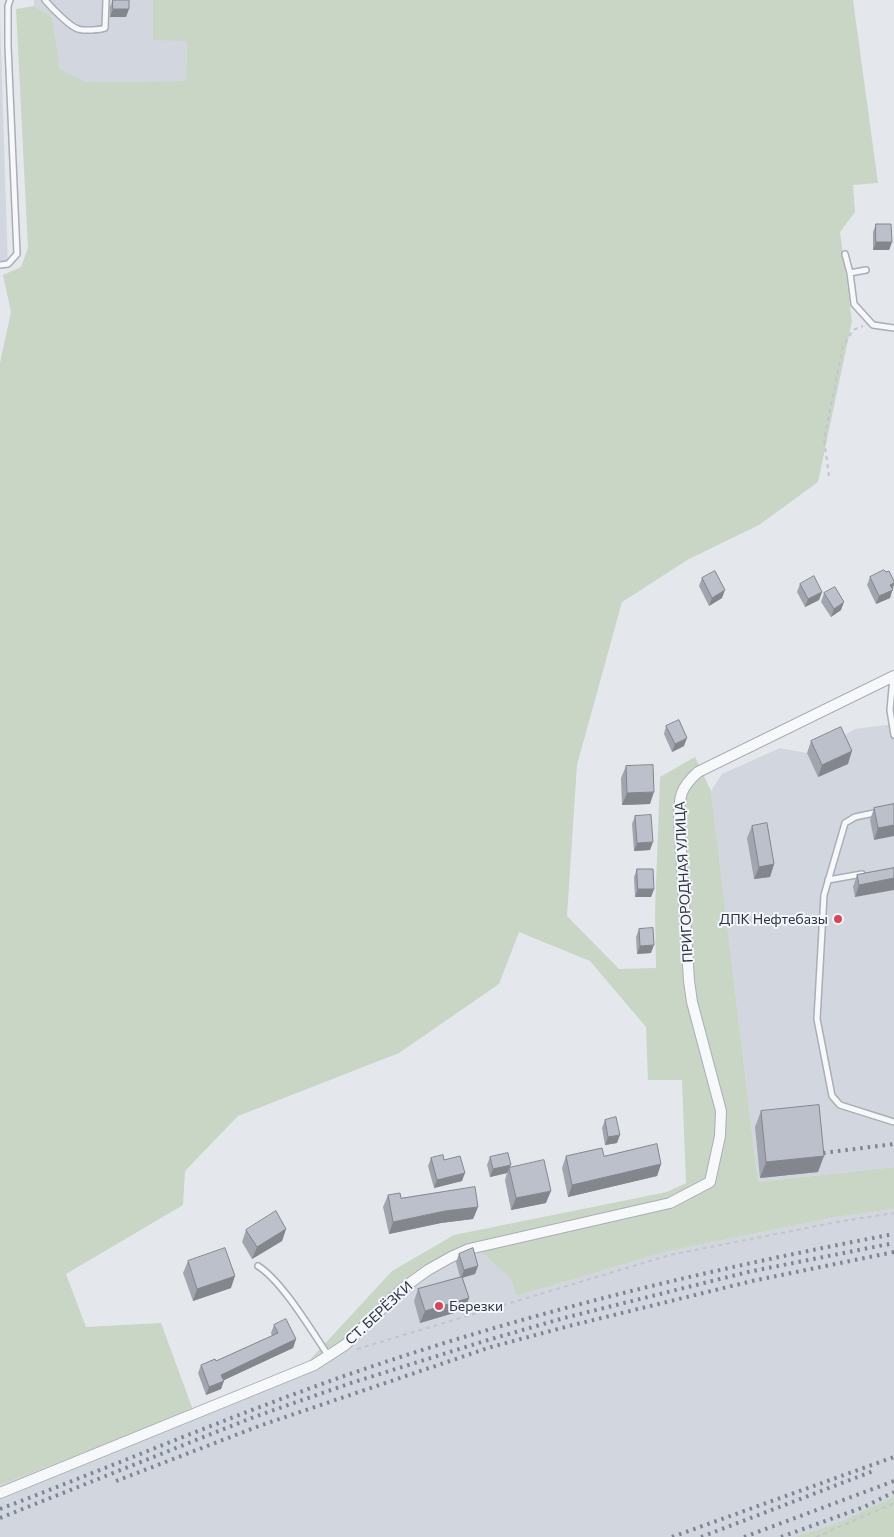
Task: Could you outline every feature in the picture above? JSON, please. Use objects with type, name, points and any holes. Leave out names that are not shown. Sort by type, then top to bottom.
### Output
[{"type":"street","name":"ПРИГОРОДНАЯ УЛИЦА","points":[[710,1182],[720,1136],[721,1112],[692,1002],[689,981],[678,820],[679,797],[686,782],[698,772],[894,677]]},
{"type":"street","name":"СТ. БЕРЁЗКИ","points":[[0,1493],[314,1365],[345,1344],[403,1288],[428,1270],[469,1249],[670,1203],[710,1182]]},
{"type":"lane","points":[[0,265],[8,264],[17,254],[8,46],[8,6],[10,0]]},
{"type":"lane","points":[[45,0],[57,13],[78,29],[96,31],[105,28],[106,0]]},
{"type":"lane","points":[[845,254],[850,273],[854,304],[873,325],[894,328]]},
{"type":"lane","points":[[850,273],[866,270]]},
{"type":"lane","points":[[894,677],[892,709],[894,735]]},
{"type":"lane","points":[[884,811],[855,817],[845,823],[824,895],[817,1019],[832,1096],[840,1105],[894,1122]]},
{"type":"lane","points":[[828,880],[866,873]]},
{"type":"lane","points":[[258,1266],[267,1271],[284,1291],[328,1355]]},
{"type":"path","points":[[829,476],[824,439],[843,346],[853,330],[862,326],[873,325]]},
{"type":"path","points":[[352,1351],[670,1255],[837,1222],[894,1213]]},
{"type":"path","points":[[816,1537],[894,1503]]},
{"type":"shaded area","points":[[34,0],[153,0],[153,39],[187,40],[186,81],[86,82],[60,69],[52,17],[34,6]]},
{"type":"shaded area","points":[[0,19],[8,267],[0,268]]},
{"type":"shaded area","points":[[894,724],[894,1167],[758,1182],[711,791],[722,774],[780,748],[807,753],[837,740],[855,729]]},
{"type":"shaded area","points":[[894,1209],[894,1496],[835,1524],[795,1537],[0,1537],[0,1485],[306,1364],[400,1285],[472,1244],[511,1279],[516,1296],[669,1251],[836,1217]]},
{"type":"green space","points":[[153,0],[853,0],[878,183],[853,185],[855,212],[840,232],[852,321],[818,482],[759,525],[689,559],[622,602],[577,765],[567,916],[619,969],[656,968],[655,912],[660,777],[695,757],[711,791],[758,1182],[894,1167],[894,1209],[836,1217],[669,1251],[516,1296],[511,1279],[472,1244],[450,1254],[343,1342],[306,1364],[392,1271],[454,1235],[667,1192],[686,1183],[682,1080],[648,1080],[646,1027],[590,961],[519,932],[499,984],[399,1053],[238,1116],[185,1171],[183,1205],[66,1274],[86,1327],[161,1323],[193,1410],[0,1485],[0,363],[11,312],[3,275],[21,267],[28,248],[16,9],[34,6],[52,17],[60,69],[86,82],[186,81],[187,41],[153,40]]},
{"type":"green space","points":[[894,1496],[894,1537],[795,1537],[835,1524]]},
{"type":"building","points":[[113,0],[129,0],[129,9],[113,9]]},
{"type":"building","points":[[876,224],[891,224],[892,242],[876,242]]},
{"type":"building","points":[[884,570],[886,572],[889,571],[894,581],[890,585],[893,590],[879,596],[870,577]]},
{"type":"building","points":[[715,571],[725,590],[712,598],[702,578]]},
{"type":"building","points":[[814,576],[822,592],[808,599],[800,584]]},
{"type":"building","points":[[835,587],[844,602],[834,609],[824,593]]},
{"type":"building","points":[[679,720],[687,738],[675,744],[666,726]]},
{"type":"building","points":[[841,727],[852,751],[822,765],[811,741]]},
{"type":"building","points":[[653,765],[654,792],[627,793],[626,766]]},
{"type":"building","points":[[894,804],[894,825],[878,828],[874,808]]},
{"type":"building","points":[[651,815],[653,842],[637,843],[635,816]]},
{"type":"building","points":[[767,823],[774,864],[759,867],[752,826]]},
{"type":"building","points":[[894,868],[894,878],[859,885],[857,875]]},
{"type":"building","points":[[637,869],[653,869],[654,889],[638,889]]},
{"type":"building","points":[[653,928],[654,945],[640,946],[639,929]]},
{"type":"building","points":[[819,1105],[824,1156],[766,1162],[761,1111]]},
{"type":"building","points":[[616,1117],[620,1135],[608,1137],[605,1120]]},
{"type":"building","points":[[657,1144],[661,1164],[572,1185],[566,1156],[602,1148],[604,1156]]},
{"type":"building","points":[[508,1153],[511,1165],[493,1169],[490,1157]]},
{"type":"building","points":[[443,1155],[444,1160],[460,1156],[465,1173],[437,1180],[431,1158]]},
{"type":"building","points":[[544,1160],[551,1191],[516,1198],[509,1168]]},
{"type":"building","points":[[475,1187],[478,1207],[445,1211],[393,1222],[388,1195],[400,1193],[401,1198]]},
{"type":"building","points":[[276,1211],[286,1229],[257,1247],[246,1230]]},
{"type":"building","points":[[225,1248],[235,1276],[197,1289],[188,1261]]},
{"type":"building","points":[[473,1248],[478,1266],[464,1270],[459,1254]]},
{"type":"building","points":[[462,1277],[469,1298],[425,1311],[418,1289]]},
{"type":"building","points":[[286,1319],[296,1339],[221,1375],[224,1381],[209,1387],[201,1365],[215,1359],[216,1361],[278,1333],[274,1325]]},
{"type":"railway","points":[[823,1153],[894,1144]]},
{"type":"railway","points":[[0,1509],[303,1391],[482,1332],[618,1294],[756,1262],[894,1234]]},
{"type":"railway","points":[[0,1518],[254,1417],[351,1383],[488,1340],[564,1318],[748,1272],[894,1243]]},
{"type":"railway","points":[[116,1481],[259,1426],[491,1347],[752,1281],[894,1252]]},
{"type":"railway","points":[[672,1537],[894,1457]]},
{"type":"railway","points":[[701,1537],[876,1470]]},
{"type":"railway","points":[[744,1537],[894,1481]]},
{"type":"railway","points":[[781,1537],[864,1507],[894,1492]]},
{"type":"place","name":"ДПК Нефтебазы","points":[[838,919]]},
{"type":"place","name":"Березки","points":[[439,1306]]}]
